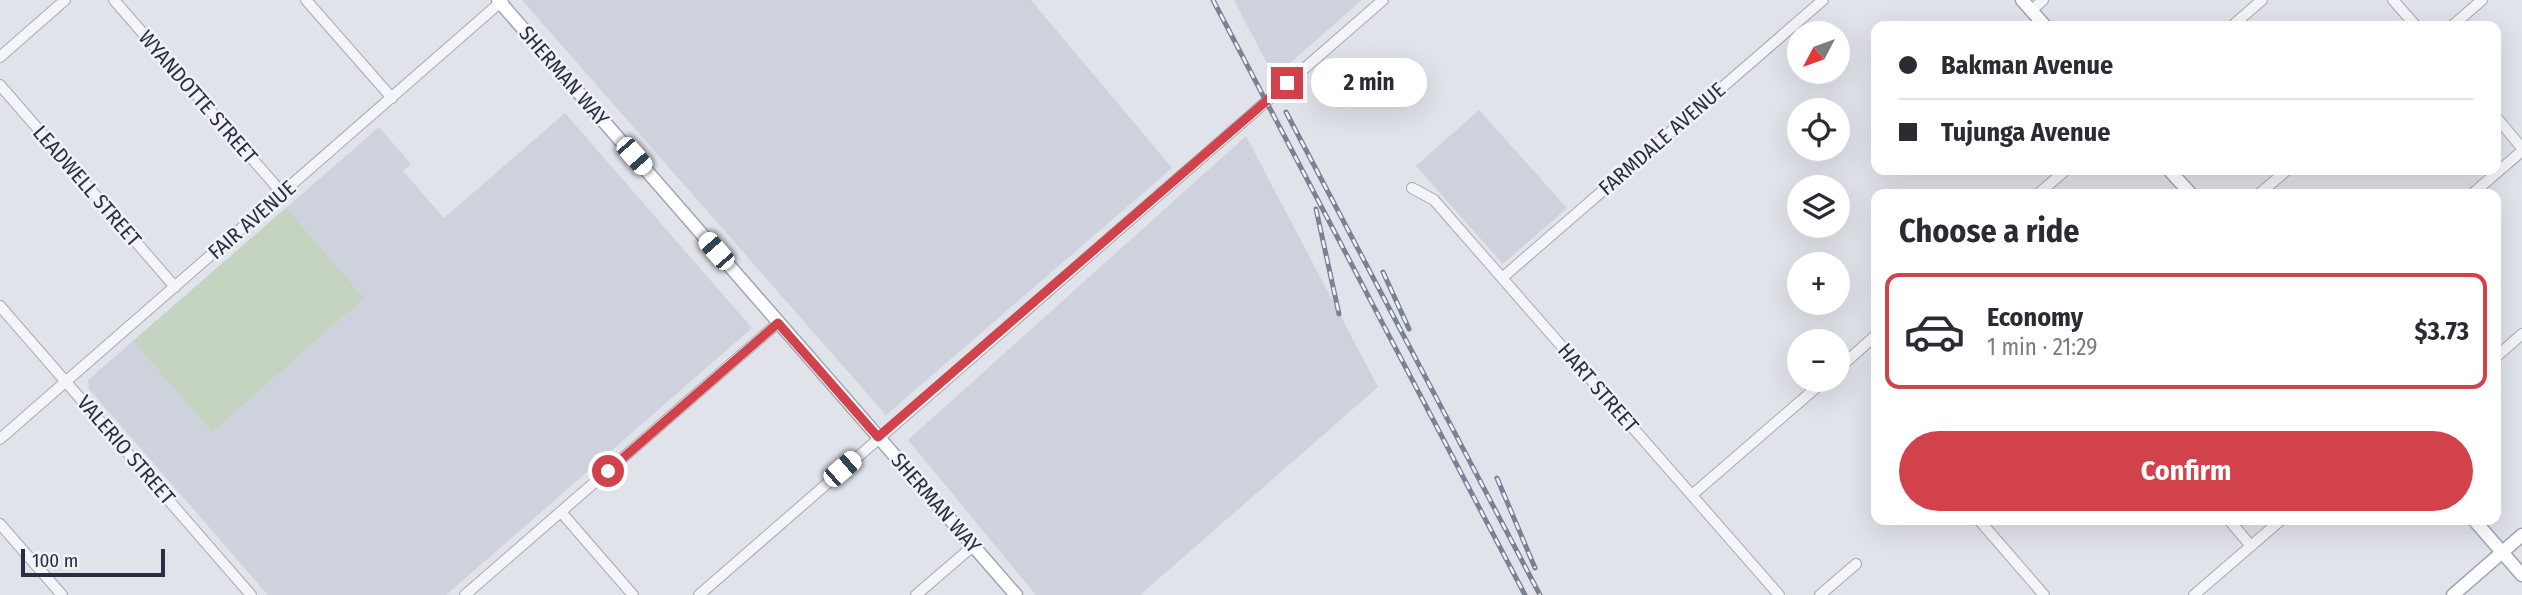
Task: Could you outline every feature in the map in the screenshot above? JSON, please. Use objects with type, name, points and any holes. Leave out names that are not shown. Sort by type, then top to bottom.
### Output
[{"type":"main road","points":[[2022,0],[2040,21]]},
{"type":"main road","name":"SHERMAN WAY","points":[[500,1],[1016,595]]},
{"type":"main road","points":[[2174,175],[2186,189]]},
{"type":"main road","points":[[2478,525],[2522,575]]},
{"type":"main road","points":[[2453,595],[2522,535]]},
{"type":"street","points":[[0,57],[65,0]]},
{"type":"street","name":"WYANDOTTE STREET","points":[[114,0],[282,193]]},
{"type":"street","points":[[306,0],[392,98]]},
{"type":"street","points":[[699,595],[1383,0]]},
{"type":"street","name":"FARMDALE AVENUE","points":[[1502,278],[1823,0]]},
{"type":"street","points":[[2031,11],[2043,0]]},
{"type":"street","points":[[2238,21],[2262,0]]},
{"type":"street","points":[[2393,0],[2412,21]]},
{"type":"street","points":[[2458,21],[2482,0]]},
{"type":"street","name":"FAIR AVENUE","points":[[0,439],[500,1]]},
{"type":"street","name":"LEADWELL STREET","points":[[0,85],[175,287]]},
{"type":"street","points":[[2501,123],[2522,149],[2501,168]]},
{"type":"street","points":[[2044,189],[2060,175]]},
{"type":"street","points":[[2265,189],[2281,175]]},
{"type":"street","points":[[2478,189],[2493,175]]},
{"type":"street","name":"HART STREET","points":[[1412,188],[1434,200],[1779,595]]},
{"type":"street","name":"VALERIO STREET","points":[[0,306],[251,595]]},
{"type":"street","points":[[465,595],[778,323]]},
{"type":"street","points":[[2501,353],[2522,334]]},
{"type":"street","points":[[1850,358],[1871,339]]},
{"type":"street","points":[[1692,495],[1811,392]]},
{"type":"street","points":[[561,512],[633,595]]},
{"type":"street","points":[[0,524],[62,595]]},
{"type":"street","points":[[1983,525],[2044,595]]},
{"type":"street","points":[[2233,525],[2251,545]]},
{"type":"street","points":[[2194,595],[2275,525]]},
{"type":"street","points":[[916,595],[973,546]]},
{"type":"street","points":[[1820,595],[1856,564]]},
{"type":"shaded area","points":[[522,0],[1031,0],[1172,168],[886,415]]},
{"type":"shaded area","points":[[1234,0],[1362,0],[1274,77]]},
{"type":"shaded area","points":[[1479,110],[1567,208],[1503,264],[1416,166]]},
{"type":"shaded area","points":[[565,113],[752,328],[446,595],[268,595],[89,389],[88,380],[379,127],[411,164],[403,171],[444,218]]},
{"type":"shaded area","points":[[1246,136],[1378,387],[1140,595],[1036,595],[908,440]]},
{"type":"green space","points":[[286,208],[364,298],[212,432],[133,341]]},
{"type":"railway","points":[[1213,0],[1525,595]]},
{"type":"railway","points":[[1286,112],[1540,595]]},
{"type":"railway","points":[[1316,209],[1339,314]]},
{"type":"railway","points":[[1383,272],[1409,329]]},
{"type":"railway","points":[[1497,478],[1535,568]]},
{"type":"route","points":[[608,471],[778,323],[878,437],[1287,83]]}]
